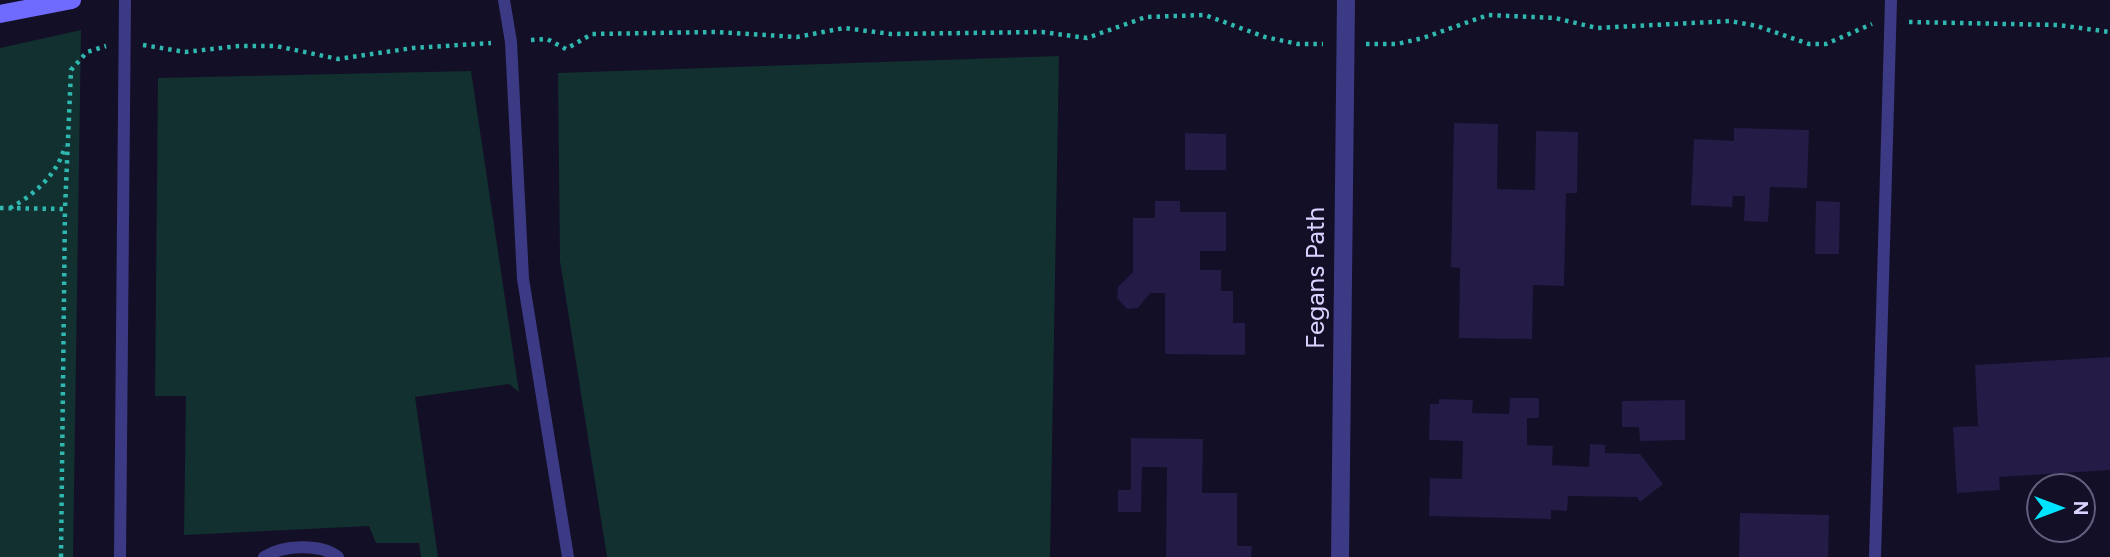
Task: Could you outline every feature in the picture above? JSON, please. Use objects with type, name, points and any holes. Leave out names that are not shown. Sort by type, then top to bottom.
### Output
[{"type":"main road","points":[[0,15],[72,0]]},
{"type":"street","name":"Fegans Path","points":[[1340,557],[1346,0]]},
{"type":"lane","points":[[120,557],[125,0]]},
{"type":"lane","points":[[504,0],[511,42],[523,279],[568,557]]},
{"type":"lane","points":[[1875,557],[1891,0]]},
{"type":"lane","points":[[264,557],[291,548],[328,549],[338,557]]},
{"type":"path","points":[[61,557],[65,209],[71,70],[87,52],[100,46],[151,45],[185,52],[239,46],[276,46],[338,59],[413,48],[547,39],[566,49],[592,34],[716,32],[797,37],[844,28],[891,34],[1042,32],[1087,38],[1146,17],[1205,15],[1265,37],[1298,44],[1397,44],[1488,15],[1555,18],[1597,28],[1730,21],[1757,26],[1809,44],[1826,44],[1858,27],[1891,22],[2058,25],[2110,33]]},
{"type":"path","points":[[9,209],[25,200],[53,172],[67,138]]},
{"type":"path","points":[[0,208],[65,209]]},
{"type":"green space","points":[[81,30],[73,557],[0,557],[0,48]]},
{"type":"green space","points":[[1059,56],[1050,557],[607,557],[560,261],[558,73]]},
{"type":"green space","points":[[471,71],[519,392],[509,384],[415,397],[438,557],[421,557],[419,543],[376,543],[369,526],[184,535],[186,396],[155,396],[158,78]]},
{"type":"building","points":[[1454,123],[1498,124],[1497,189],[1535,190],[1536,131],[1578,132],[1577,193],[1566,193],[1564,286],[1533,285],[1532,339],[1459,338],[1460,268],[1451,267]]},
{"type":"building","points":[[1734,128],[1809,130],[1807,188],[1770,187],[1768,222],[1744,221],[1745,196],[1733,196],[1732,207],[1691,205],[1694,139],[1734,141]]},
{"type":"building","points":[[1185,133],[1226,134],[1226,170],[1185,170]]},
{"type":"building","points":[[1155,201],[1180,201],[1180,212],[1226,212],[1226,251],[1200,251],[1200,270],[1221,270],[1221,291],[1233,291],[1233,323],[1245,323],[1245,355],[1165,354],[1165,293],[1150,293],[1138,308],[1127,309],[1117,298],[1118,287],[1133,272],[1133,218],[1155,218]]},
{"type":"building","points":[[1816,201],[1840,202],[1839,254],[1815,254]]},
{"type":"building","points":[[2110,357],[2110,470],[2026,473],[2026,475],[1999,477],[2000,490],[1957,493],[1953,427],[1978,426],[1975,365]]},
{"type":"building","points":[[1510,398],[1539,398],[1539,418],[1527,418],[1527,445],[1553,446],[1552,465],[1589,467],[1590,444],[1605,445],[1605,453],[1640,454],[1663,484],[1640,502],[1637,497],[1568,496],[1567,511],[1551,510],[1551,519],[1429,516],[1430,478],[1462,479],[1463,441],[1429,440],[1430,404],[1439,404],[1439,399],[1473,400],[1472,413],[1509,414]]},
{"type":"building","points":[[1685,400],[1685,440],[1640,441],[1639,427],[1622,427],[1622,401]]},
{"type":"building","points":[[1131,438],[1203,439],[1202,493],[1237,493],[1237,546],[1252,546],[1251,557],[1166,557],[1167,467],[1142,467],[1141,512],[1118,512],[1118,490],[1131,490]]},
{"type":"building","points":[[1740,513],[1829,515],[1828,557],[1739,557]]}]
